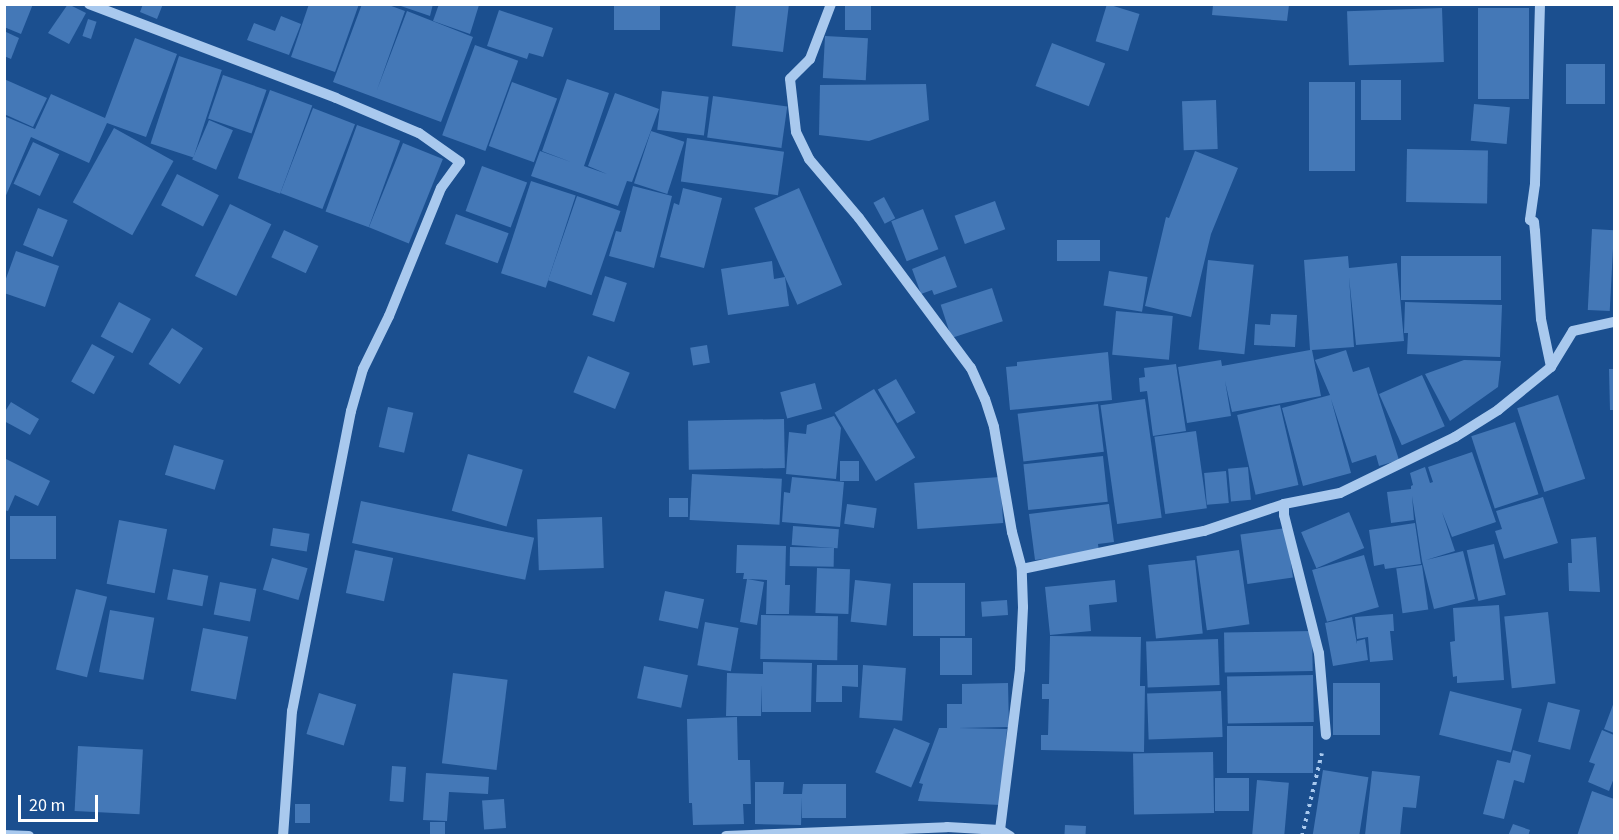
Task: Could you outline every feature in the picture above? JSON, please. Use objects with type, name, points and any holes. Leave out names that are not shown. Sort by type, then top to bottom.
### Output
[{"type":"street","points":[[89,4],[306,86],[419,133],[460,162],[441,188],[389,316],[363,369],[351,411],[292,711],[283,836]]},
{"type":"street","points":[[726,836],[852,833],[946,827],[1005,833],[1020,669],[1022,569],[1012,532],[994,427],[986,399],[971,368],[859,218],[809,159],[795,132],[790,79],[810,58],[831,4]]},
{"type":"street","points":[[1540,4],[1536,172],[1530,220],[1534,222],[1541,319],[1551,367]]},
{"type":"street","points":[[1022,569],[1204,531],[1284,504],[1340,493],[1426,452],[1498,410],[1551,367],[1573,331],[1614,322]]},
{"type":"street","points":[[1284,504],[1284,515],[1319,653],[1326,735]]},
{"type":"street","points":[[4,835],[28,836]]},
{"type":"path","points":[[1302,836],[1326,735]]},
{"type":"building","points":[[4,4],[33,4],[21,34],[4,27]]},
{"type":"building","points":[[68,4],[86,13],[69,44],[48,33]]},
{"type":"building","points":[[143,4],[163,4],[157,19],[140,12]]},
{"type":"building","points":[[309,4],[359,4],[335,72],[291,57]]},
{"type":"building","points":[[362,4],[386,4],[405,11],[377,90],[407,11],[473,37],[441,122],[333,82]]},
{"type":"building","points":[[395,4],[433,4],[430,16]]},
{"type":"building","points":[[439,4],[479,5],[470,34],[433,21]]},
{"type":"building","points":[[614,4],[660,4],[660,30],[614,30]]},
{"type":"building","points":[[736,4],[789,4],[783,52],[732,46]]},
{"type":"building","points":[[845,4],[871,4],[871,30],[845,30]]},
{"type":"building","points":[[1107,4],[1140,14],[1128,51],[1096,41]]},
{"type":"building","points":[[1213,5],[1289,5],[1287,21],[1212,15]]},
{"type":"building","points":[[1442,8],[1444,62],[1349,65],[1347,11]]},
{"type":"building","points":[[1478,8],[1529,8],[1529,99],[1478,99]]},
{"type":"building","points":[[499,10],[553,28],[543,57],[529,53],[527,59],[487,46]]},
{"type":"building","points":[[281,16],[301,24],[289,55],[247,40],[254,23],[275,31]]},
{"type":"building","points":[[88,19],[97,22],[91,39],[82,36]]},
{"type":"building","points":[[4,31],[19,38],[11,59],[4,56]]},
{"type":"building","points":[[825,36],[868,38],[866,80],[823,78]]},
{"type":"building","points":[[135,38],[177,54],[146,137],[107,123],[89,163],[31,137],[4,200],[4,116],[35,129],[51,94],[105,118]]},
{"type":"building","points":[[1052,43],[1105,63],[1089,106],[1036,86]]},
{"type":"building","points":[[475,45],[518,61],[485,151],[442,135]]},
{"type":"building","points":[[179,56],[222,70],[193,157],[151,143]]},
{"type":"building","points":[[1566,64],[1605,64],[1605,104],[1566,104]]},
{"type":"building","points":[[223,75],[266,90],[252,133],[208,118]]},
{"type":"building","points":[[4,79],[47,98],[33,127],[4,114]]},
{"type":"building","points":[[567,79],[609,93],[584,166],[607,174],[588,166],[615,93],[659,109],[632,182],[627,181],[618,206],[531,176],[540,151],[571,162],[542,151]]},
{"type":"building","points":[[1361,80],[1401,80],[1401,120],[1361,120]]},
{"type":"building","points":[[512,82],[557,98],[534,162],[489,146]]},
{"type":"building","points":[[1309,82],[1355,82],[1355,171],[1309,171]]},
{"type":"building","points":[[926,84],[929,120],[869,141],[819,135],[820,85]]},
{"type":"building","points":[[270,90],[312,105],[280,194],[238,178]]},
{"type":"building","points":[[662,91],[709,97],[704,135],[657,130]]},
{"type":"building","points":[[713,96],[787,106],[781,148],[707,138]]},
{"type":"building","points":[[1216,100],[1218,149],[1184,150],[1182,101]]},
{"type":"building","points":[[1474,104],[1510,107],[1507,144],[1471,141]]},
{"type":"building","points":[[313,108],[355,124],[322,209],[280,193]]},
{"type":"building","points":[[209,120],[233,130],[216,170],[192,160]]},
{"type":"building","points":[[357,125],[400,141],[369,227],[326,211]]},
{"type":"building","points":[[114,128],[173,161],[132,235],[73,202]]},
{"type":"building","points":[[651,131],[684,142],[667,194],[634,183]]},
{"type":"building","points":[[687,138],[784,152],[778,195],[681,182]]},
{"type":"building","points":[[33,142],[59,154],[40,196],[14,184]]},
{"type":"building","points":[[403,143],[443,159],[409,243],[369,227]]},
{"type":"building","points":[[1407,149],[1488,150],[1487,203],[1406,202]]},
{"type":"building","points":[[1195,151],[1238,168],[1211,234],[1191,317],[1145,306],[1166,217],[1169,218]]},
{"type":"building","points":[[482,166],[527,182],[511,228],[466,211]]},
{"type":"building","points":[[177,174],[219,195],[203,227],[161,205]]},
{"type":"building","points":[[531,181],[576,196],[546,288],[501,273]]},
{"type":"building","points":[[633,186],[672,196],[654,268],[609,256],[616,231],[621,232]]},
{"type":"building","points":[[683,188],[722,198],[704,268],[660,257],[674,203],[679,205]]},
{"type":"building","points":[[799,188],[842,285],[797,305],[754,208]]},
{"type":"building","points":[[577,196],[620,211],[592,295],[548,280]]},
{"type":"building","points":[[884,197],[895,218],[885,224],[873,203]]},
{"type":"building","points":[[995,201],[1005,229],[965,244],[955,216]]},
{"type":"building","points":[[230,204],[271,224],[236,296],[195,276]]},
{"type":"building","points":[[38,208],[68,220],[53,257],[23,245]]},
{"type":"building","points":[[923,209],[938,249],[907,261],[891,221]]},
{"type":"building","points":[[456,214],[509,233],[498,263],[445,244]]},
{"type":"building","points":[[1592,229],[1614,230],[1610,311],[1588,310]]},
{"type":"building","points":[[284,230],[318,246],[306,273],[271,257]]},
{"type":"building","points":[[1057,240],[1100,240],[1100,261],[1057,261]]},
{"type":"building","points":[[16,251],[59,266],[45,307],[4,293],[4,284]]},
{"type":"building","points":[[945,256],[957,287],[934,295],[932,290],[921,294],[912,269]]},
{"type":"building","points":[[1348,256],[1349,268],[1397,263],[1404,341],[1356,345],[1349,277],[1354,347],[1312,350],[1321,396],[1232,412],[1225,381],[1231,416],[1187,423],[1178,367],[1221,360],[1222,366],[1310,350],[1304,260]]},
{"type":"building","points":[[1401,256],[1501,256],[1501,300],[1401,300]]},
{"type":"building","points":[[1208,260],[1254,265],[1244,354],[1199,350]]},
{"type":"building","points":[[772,261],[774,279],[785,277],[789,306],[728,315],[721,269]]},
{"type":"building","points":[[1109,271],[1148,277],[1142,312],[1104,306]]},
{"type":"building","points":[[605,276],[627,283],[614,322],[592,315]]},
{"type":"building","points":[[992,288],[1003,321],[951,338],[941,305]]},
{"type":"building","points":[[119,302],[151,319],[132,353],[101,336]]},
{"type":"building","points":[[1405,302],[1502,305],[1500,357],[1407,354],[1408,333],[1404,333]]},
{"type":"building","points":[[1116,311],[1173,316],[1169,360],[1112,355]]},
{"type":"building","points":[[1271,314],[1297,315],[1295,347],[1254,345],[1255,324],[1270,325]]},
{"type":"building","points":[[172,328],[203,348],[180,384],[149,364]]},
{"type":"building","points":[[92,344],[115,357],[94,394],[71,382]]},
{"type":"building","points":[[707,345],[710,363],[693,365],[690,348]]},
{"type":"building","points":[[1346,350],[1353,372],[1369,367],[1399,460],[1379,466],[1376,455],[1352,463],[1331,399],[1351,473],[1303,486],[1282,408],[1330,395],[1315,360]]},
{"type":"building","points":[[1108,352],[1112,400],[1010,410],[1006,367],[1017,366],[1017,362]]},
{"type":"building","points":[[588,356],[630,373],[615,409],[573,392]]},
{"type":"building","points":[[1464,360],[1501,361],[1498,387],[1450,421],[1425,374]]},
{"type":"building","points":[[1176,364],[1186,431],[1153,436],[1147,391],[1140,392],[1139,378],[1145,377],[1144,368]]},
{"type":"building","points":[[1609,369],[1614,369],[1614,410],[1610,410]]},
{"type":"building","points":[[1422,375],[1445,426],[1402,445],[1379,394]]},
{"type":"building","points":[[896,379],[916,413],[897,423],[878,390]]},
{"type":"building","points":[[815,383],[822,409],[787,418],[780,392]]},
{"type":"building","points":[[874,389],[915,458],[876,481],[835,413]]},
{"type":"building","points":[[1558,395],[1585,479],[1544,492],[1517,408]]},
{"type":"building","points":[[1145,399],[1162,518],[1117,524],[1100,405]]},
{"type":"building","points":[[11,402],[39,419],[30,435],[4,421],[4,413]]},
{"type":"building","points":[[1098,404],[1104,452],[1023,462],[1018,414]]},
{"type":"building","points":[[1280,405],[1298,485],[1256,495],[1237,415]]},
{"type":"building","points":[[388,407],[413,413],[404,453],[379,447]]},
{"type":"building","points":[[834,416],[841,428],[836,479],[786,474],[789,432],[806,434],[807,425]]},
{"type":"building","points":[[784,419],[785,468],[689,470],[688,421]]},
{"type":"building","points":[[1515,422],[1538,494],[1495,508],[1471,436]]},
{"type":"building","points":[[1196,431],[1207,508],[1165,514],[1154,437]]},
{"type":"building","points":[[174,445],[224,460],[215,490],[165,475]]},
{"type":"building","points":[[1472,452],[1496,522],[1452,537],[1442,512],[1455,551],[1426,560],[1463,551],[1475,599],[1434,609],[1422,561],[1412,496],[1414,520],[1391,523],[1387,492],[1411,489],[1413,485],[1410,473],[1425,467],[1430,483],[1433,482],[1428,467]]},
{"type":"building","points":[[468,454],[523,470],[507,526],[452,511]]},
{"type":"building","points":[[1103,456],[1108,502],[1028,510],[1023,464]]},
{"type":"building","points":[[4,458],[50,481],[38,506],[15,495],[8,511],[4,510]]},
{"type":"building","points":[[840,461],[859,461],[859,481],[840,481]]},
{"type":"building","points":[[1248,467],[1251,500],[1231,502],[1228,469]]},
{"type":"building","points":[[1226,471],[1229,503],[1207,505],[1204,473]]},
{"type":"building","points":[[692,474],[782,479],[779,525],[690,520]]},
{"type":"building","points":[[792,477],[844,482],[840,527],[782,522],[784,492],[790,493]]},
{"type":"building","points":[[1000,477],[1003,523],[917,529],[914,483]]},
{"type":"building","points":[[1543,497],[1558,543],[1504,559],[1495,531],[1502,529],[1496,511]]},
{"type":"building","points":[[669,498],[688,498],[688,517],[669,517]]},
{"type":"building","points":[[361,501],[534,538],[525,580],[352,543]]},
{"type":"building","points":[[847,504],[877,508],[874,528],[844,524]]},
{"type":"building","points":[[1109,504],[1114,542],[1098,544],[1099,552],[1035,560],[1029,514]]},
{"type":"building","points":[[1349,512],[1364,548],[1316,568],[1301,532]]},
{"type":"building","points":[[10,516],[56,516],[56,559],[10,559]]},
{"type":"building","points":[[602,517],[604,568],[539,570],[537,519]]},
{"type":"building","points":[[119,520],[167,529],[155,593],[107,584]]},
{"type":"building","points":[[1415,523],[1421,564],[1385,569],[1384,564],[1374,566],[1369,530]]},
{"type":"building","points":[[793,526],[839,529],[838,548],[792,545]]},
{"type":"building","points":[[273,528],[310,534],[307,552],[270,546]]},
{"type":"building","points":[[1286,528],[1293,578],[1247,584],[1240,534]]},
{"type":"building","points":[[1596,537],[1600,592],[1569,591],[1568,563],[1572,563],[1571,539]]},
{"type":"building","points":[[1494,544],[1506,595],[1478,601],[1467,550]]},
{"type":"building","points":[[737,545],[786,546],[785,585],[790,585],[789,614],[766,614],[767,580],[743,579],[744,573],[736,573]]},
{"type":"building","points":[[790,547],[834,548],[834,567],[790,566]]},
{"type":"building","points":[[355,550],[393,558],[384,601],[346,593]]},
{"type":"building","points":[[1239,550],[1249,624],[1207,630],[1196,556]]},
{"type":"building","points":[[1364,555],[1379,607],[1327,622],[1312,570]]},
{"type":"building","points":[[272,558],[308,568],[298,600],[263,590]]},
{"type":"building","points":[[1195,560],[1203,634],[1156,639],[1148,565]]},
{"type":"building","points":[[1422,565],[1428,610],[1403,613],[1396,569]]},
{"type":"building","points":[[817,568],[850,569],[848,614],[815,613]]},
{"type":"building","points":[[173,569],[208,576],[202,606],[167,599]]},
{"type":"building","points":[[747,579],[764,582],[757,625],[740,622]]},
{"type":"building","points":[[855,580],[891,584],[886,626],[851,622]]},
{"type":"building","points":[[1115,580],[1117,602],[1089,605],[1091,631],[1050,635],[1045,587]]},
{"type":"building","points":[[220,582],[256,589],[250,621],[214,614]]},
{"type":"building","points":[[913,583],[965,583],[965,636],[913,636]]},
{"type":"building","points":[[76,589],[107,597],[87,677],[56,670]]},
{"type":"building","points":[[665,591],[704,599],[698,629],[659,620]]},
{"type":"building","points":[[1007,600],[1008,615],[982,617],[981,602]]},
{"type":"building","points":[[1499,605],[1504,680],[1457,683],[1457,676],[1453,677],[1450,642],[1455,641],[1453,608]]},
{"type":"building","points":[[110,610],[154,618],[143,680],[99,672]]},
{"type":"building","points":[[1548,612],[1556,684],[1512,688],[1504,617]]},
{"type":"building","points":[[1393,614],[1394,631],[1390,631],[1393,660],[1370,662],[1368,637],[1357,639],[1355,617]]},
{"type":"building","points":[[761,615],[838,616],[837,660],[760,659]]},
{"type":"building","points":[[1352,617],[1357,644],[1357,641],[1365,639],[1368,660],[1333,666],[1325,623]]},
{"type":"building","points":[[705,622],[738,628],[731,671],[697,665]]},
{"type":"building","points":[[203,628],[248,637],[236,700],[191,691]]},
{"type":"building","points":[[1312,631],[1313,671],[1225,673],[1224,633]]},
{"type":"building","points":[[1050,636],[1141,637],[1140,686],[1145,686],[1144,752],[1041,750],[1041,735],[1048,735],[1049,699],[1042,699],[1042,684],[1049,684]]},
{"type":"building","points":[[940,638],[972,638],[972,675],[940,675]]},
{"type":"building","points":[[1218,639],[1220,685],[1148,687],[1146,642]]},
{"type":"building","points":[[763,662],[812,663],[811,712],[762,712],[762,685],[761,716],[726,716],[727,673],[763,674]]},
{"type":"building","points":[[817,665],[858,665],[858,687],[842,686],[842,702],[816,702]]},
{"type":"building","points":[[863,665],[906,668],[902,721],[859,718]]},
{"type":"building","points":[[644,666],[688,675],[681,708],[637,698]]},
{"type":"building","points":[[453,673],[508,680],[496,770],[442,763]]},
{"type":"building","points":[[1313,675],[1314,722],[1228,723],[1227,677]]},
{"type":"building","points":[[1008,683],[1009,727],[958,728],[1007,729],[1000,805],[918,801],[923,784],[919,783],[939,728],[947,728],[947,704],[962,704],[962,684]]},
{"type":"building","points":[[1333,683],[1380,683],[1380,735],[1333,735]]},
{"type":"building","points":[[1221,691],[1223,737],[1149,740],[1147,694]]},
{"type":"building","points":[[1450,691],[1522,709],[1511,753],[1439,735]]},
{"type":"building","points":[[319,693],[356,704],[344,746],[306,734]]},
{"type":"building","points":[[1548,702],[1580,710],[1570,750],[1538,742]]},
{"type":"building","points":[[1614,702],[1614,733],[1604,729]]},
{"type":"building","points":[[737,717],[738,760],[750,760],[751,804],[743,804],[744,824],[693,825],[692,803],[689,803],[687,719]]},
{"type":"building","points":[[1227,726],[1313,726],[1313,773],[1227,773]]},
{"type":"building","points":[[894,728],[930,743],[911,787],[875,772]]},
{"type":"building","points":[[1602,730],[1614,735],[1614,778],[1609,791],[1588,782],[1595,764],[1589,762]]},
{"type":"building","points":[[78,746],[143,749],[140,814],[75,811]]},
{"type":"building","points":[[1513,750],[1531,755],[1524,783],[1514,780],[1504,819],[1483,814],[1497,760],[1510,763]]},
{"type":"building","points":[[1213,752],[1214,813],[1134,814],[1133,753]]},
{"type":"building","points":[[392,766],[406,767],[404,802],[390,801]]},
{"type":"building","points":[[1323,770],[1368,777],[1359,836],[1313,836]]},
{"type":"building","points":[[1372,771],[1420,776],[1416,808],[1403,807],[1400,836],[1365,835]]},
{"type":"building","points":[[426,773],[489,777],[488,794],[449,792],[447,821],[423,820]]},
{"type":"building","points":[[1215,778],[1249,778],[1249,811],[1215,811]]},
{"type":"building","points":[[1257,780],[1289,783],[1284,836],[1252,836]]},
{"type":"building","points":[[755,782],[784,782],[783,794],[802,794],[803,784],[846,784],[846,818],[802,818],[802,797],[801,825],[755,824]]},
{"type":"building","points":[[1592,791],[1614,799],[1614,836],[1577,836]]},
{"type":"building","points":[[504,799],[506,828],[484,829],[482,801]]},
{"type":"building","points":[[295,804],[310,804],[310,823],[295,823]]},
{"type":"building","points":[[430,822],[445,822],[445,836],[430,836]]},
{"type":"building","points":[[1513,824],[1530,830],[1528,836],[1508,836]]},
{"type":"building","points":[[1065,825],[1086,826],[1085,836],[1064,836]]}]
